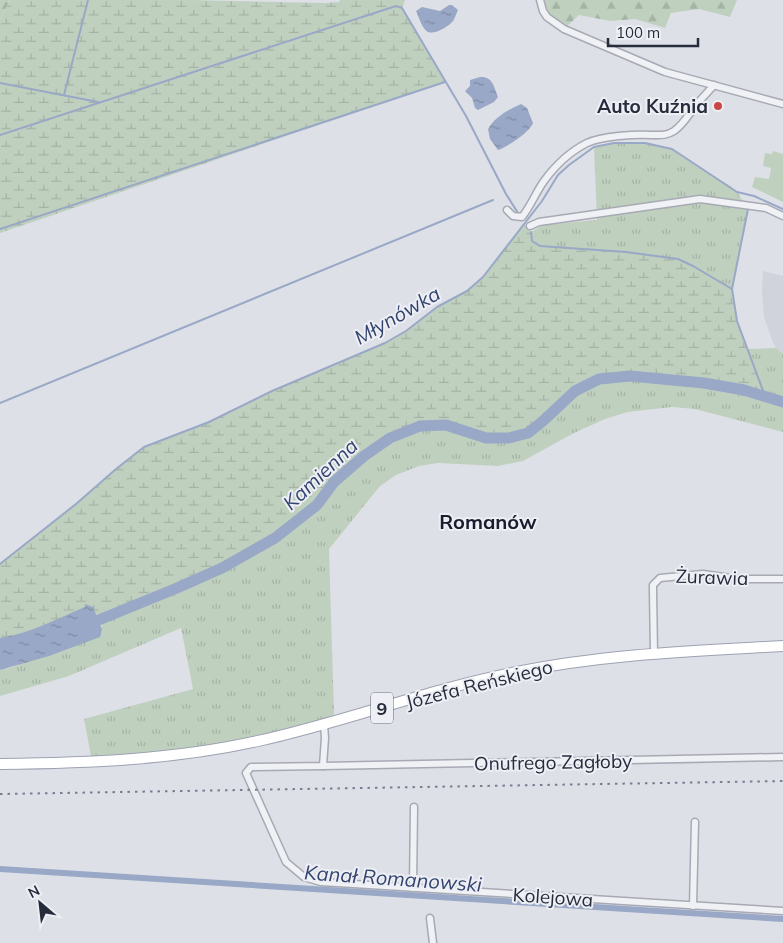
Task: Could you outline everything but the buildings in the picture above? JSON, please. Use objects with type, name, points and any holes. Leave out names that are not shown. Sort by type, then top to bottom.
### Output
[{"type":"main road","name":"Józefa Reńskiego","points":[[0,764],[110,762],[166,757],[241,745],[324,725],[443,690],[514,672],[594,659],[783,646]]},
{"type":"street","points":[[540,0],[547,17],[564,28],[665,72],[783,104]]},
{"type":"street","points":[[507,210],[512,216],[522,217],[543,182],[556,167],[588,142],[617,137],[663,136],[673,132],[682,124],[714,85]]},
{"type":"street","points":[[530,226],[539,222],[700,199],[766,208],[783,216]]},
{"type":"street","name":"Żurawia","points":[[654,654],[653,585],[660,578],[703,574],[737,578],[783,579]]},
{"type":"street","points":[[323,766],[324,725]]},
{"type":"street","name":"Onufrego Zagłoby","points":[[247,770],[251,767],[264,766],[783,757]]},
{"type":"street","name":"Kolejowa","points":[[247,770],[246,775],[282,856],[294,870],[309,879],[321,882],[783,911]]},
{"type":"street","points":[[413,888],[414,807]]},
{"type":"street","points":[[693,906],[695,822]]},
{"type":"street","points":[[430,918],[433,943]]},
{"type":"shaded area","points":[[763,271],[783,276],[783,354],[776,348],[764,317]]},
{"type":"green space","points":[[0,0],[10,0],[0,20]]},
{"type":"green space","points":[[10,0],[192,0],[324,3],[339,2],[340,0],[405,0],[402,8],[445,82],[0,233],[0,20]]},
{"type":"green space","points":[[540,0],[737,0],[730,17],[699,9],[671,13],[665,28],[635,19],[610,21],[579,15],[564,29],[551,21]]},
{"type":"green space","points":[[614,143],[645,143],[672,149],[737,192],[748,209],[732,289],[693,266],[540,246],[532,241],[531,232],[543,225],[597,220],[594,147]]},
{"type":"green space","points":[[773,151],[783,154],[783,202],[752,187],[755,177],[769,179],[771,168],[763,166],[765,153],[772,154]]},
{"type":"green space","points":[[523,224],[529,229],[532,241],[540,246],[626,252],[678,259],[732,289],[737,321],[765,396],[705,383],[630,376],[599,379],[575,391],[528,433],[509,438],[486,438],[446,425],[420,426],[390,438],[364,456],[334,482],[317,505],[275,538],[222,568],[32,649],[0,653],[0,564],[144,447],[209,422],[272,391],[385,343],[406,331],[437,307],[467,291],[483,277]]},
{"type":"green space","points":[[776,348],[783,354],[783,432],[695,409],[672,407],[628,412],[605,419],[574,433],[523,461],[498,466],[438,463],[419,466],[396,475],[380,486],[329,549],[334,714],[324,725],[289,734],[92,762],[84,719],[193,689],[181,628],[69,676],[0,696],[0,670],[13,667],[102,629],[101,618],[222,568],[275,538],[317,505],[334,482],[364,456],[390,438],[420,426],[446,425],[486,438],[509,438],[528,433],[575,391],[599,379],[630,376],[704,383],[765,396],[747,349]]},
{"type":"water","points":[[449,5],[458,10],[453,21],[438,31],[431,33],[422,26],[416,11],[422,7],[440,11]]},
{"type":"water","points":[[480,77],[490,80],[498,97],[494,102],[478,110],[475,108],[472,98],[465,91],[470,86],[470,80]]},
{"type":"water","points":[[521,104],[527,108],[533,123],[531,127],[518,139],[498,150],[490,139],[488,129],[502,114]]},
{"type":"water","points":[[85,604],[93,607],[102,629],[100,637],[49,656],[0,670],[0,638],[22,633],[43,625],[85,607]]},
{"type":"waterway","points":[[64,95],[88,0]]},
{"type":"waterway","points":[[0,135],[396,6],[402,8],[466,116],[506,194],[518,213]]},
{"type":"waterway","points":[[0,229],[445,82]]},
{"type":"waterway","points":[[0,83],[98,102]]},
{"type":"waterway","name":"Młynówka","points":[[0,564],[144,447],[209,422],[272,391],[385,343],[406,331],[437,307],[467,291],[483,277],[542,201],[558,175],[594,147],[614,143],[645,143],[672,149],[737,192],[754,196],[783,209]]},
{"type":"waterway","points":[[0,403],[493,200]]},
{"type":"waterway","points":[[531,232],[532,241],[540,246],[626,252],[678,259],[732,289],[748,209]]},
{"type":"waterway","points":[[732,289],[737,321],[765,396]]},
{"type":"waterway","name":"Kamienna","points":[[84,626],[222,568],[275,538],[317,505],[334,482],[364,456],[390,438],[420,426],[446,425],[486,438],[509,438],[528,433],[575,391],[599,379],[630,376],[704,383],[744,390],[783,402]]},
{"type":"waterway","name":"Kanał Romanowski","points":[[0,869],[783,919]]},
{"type":"railway","points":[[0,794],[783,781]]},
{"type":"place","name":"Auto Kuźnia","points":[[718,106]]},
{"type":"district","name":"Romanów","points":[[488,521]]}]
